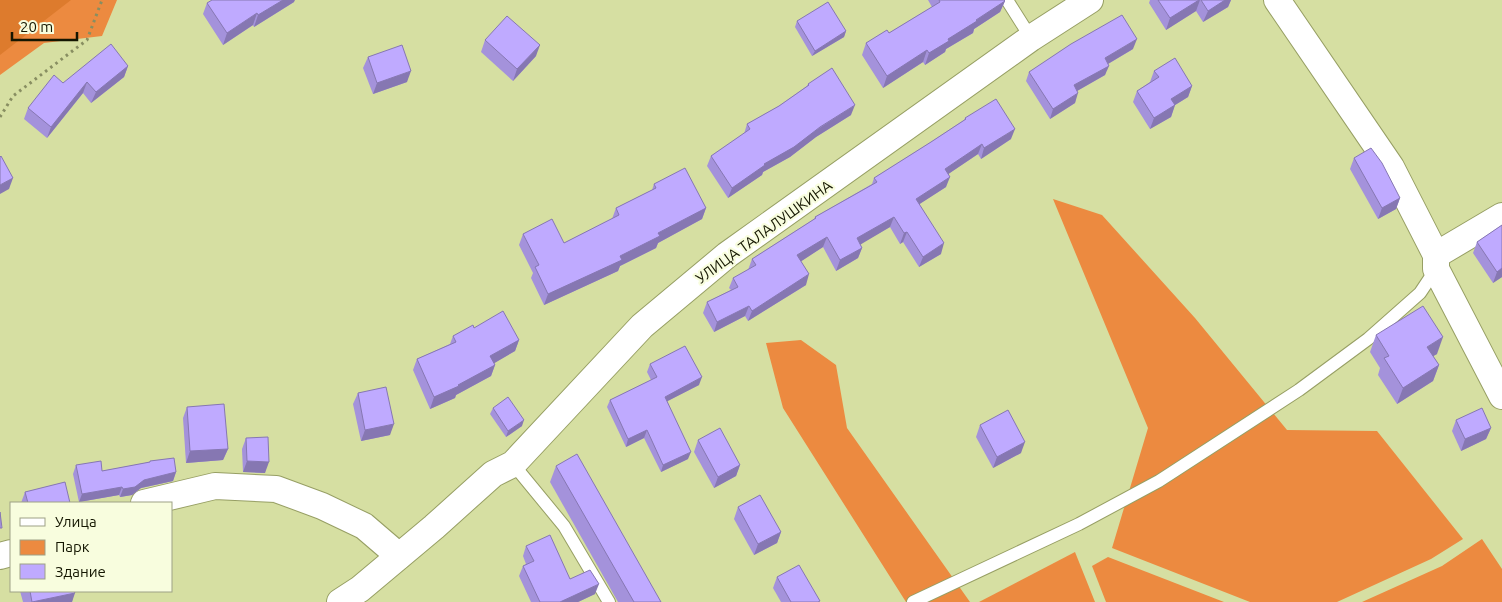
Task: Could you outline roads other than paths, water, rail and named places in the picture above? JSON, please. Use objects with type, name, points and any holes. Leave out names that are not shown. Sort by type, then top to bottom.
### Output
[{"type":"street","name":"УЛИЦА ТАЛАЛУШКИНА","points":[[340,602],[360,589],[493,474],[513,464],[642,326],[727,255],[1031,38],[1090,0]]},
{"type":"street","points":[[1277,0],[1391,167],[1502,396]]},
{"type":"street","points":[[1436,262],[1502,216]]},
{"type":"street","points":[[148,502],[215,486],[276,488],[322,506],[364,526],[399,556]]},
{"type":"lane","points":[[1007,0],[1031,38]]},
{"type":"lane","points":[[914,602],[1079,524],[1159,481],[1300,390],[1368,339],[1420,293],[1436,262]]},
{"type":"lane","points":[[513,464],[564,526],[609,602]]}]
